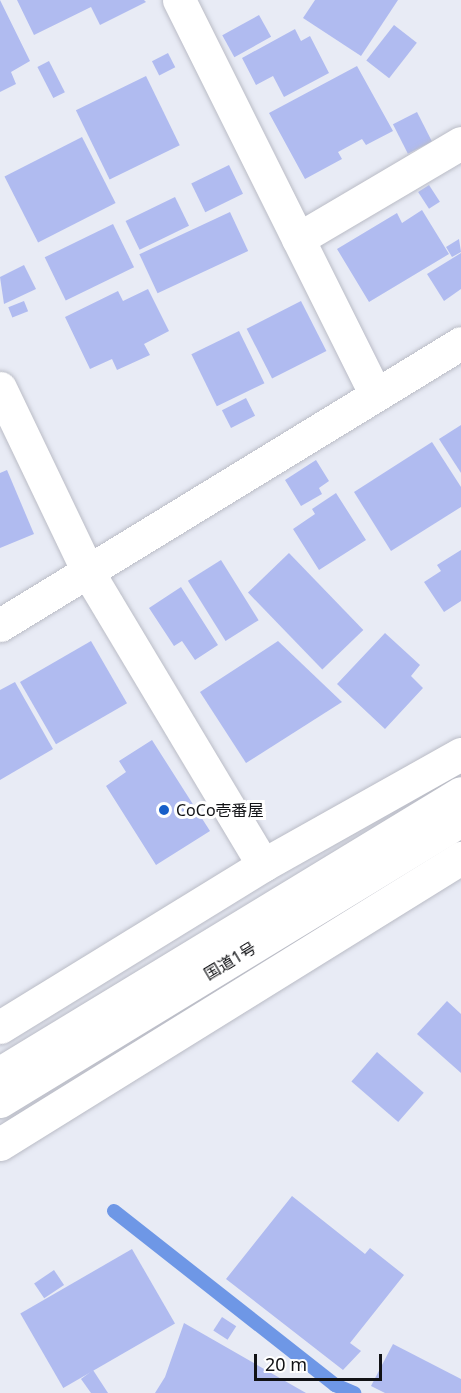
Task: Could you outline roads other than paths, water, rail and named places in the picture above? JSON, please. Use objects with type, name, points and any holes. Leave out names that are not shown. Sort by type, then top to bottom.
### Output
[{"type":"main road","points":[[179,0],[376,395]]},
{"type":"main road","points":[[298,239],[461,143]]},
{"type":"main road","points":[[0,626],[89,574],[461,343]]},
{"type":"main road","points":[[0,388],[89,574],[263,865]]},
{"type":"main road","points":[[0,1027],[263,865],[461,754]]},
{"type":"main road","name":"国道1号","points":[[0,1074],[457,809]]},
{"type":"main road","name":"国道1号","points":[[0,1101],[457,809]]},
{"type":"main road","points":[[0,1144],[461,858]]},
{"type":"waterway","points":[[114,1211],[335,1385],[354,1393]]},
{"type":"place","name":"CoCo壱番屋","points":[[164,810]]}]
